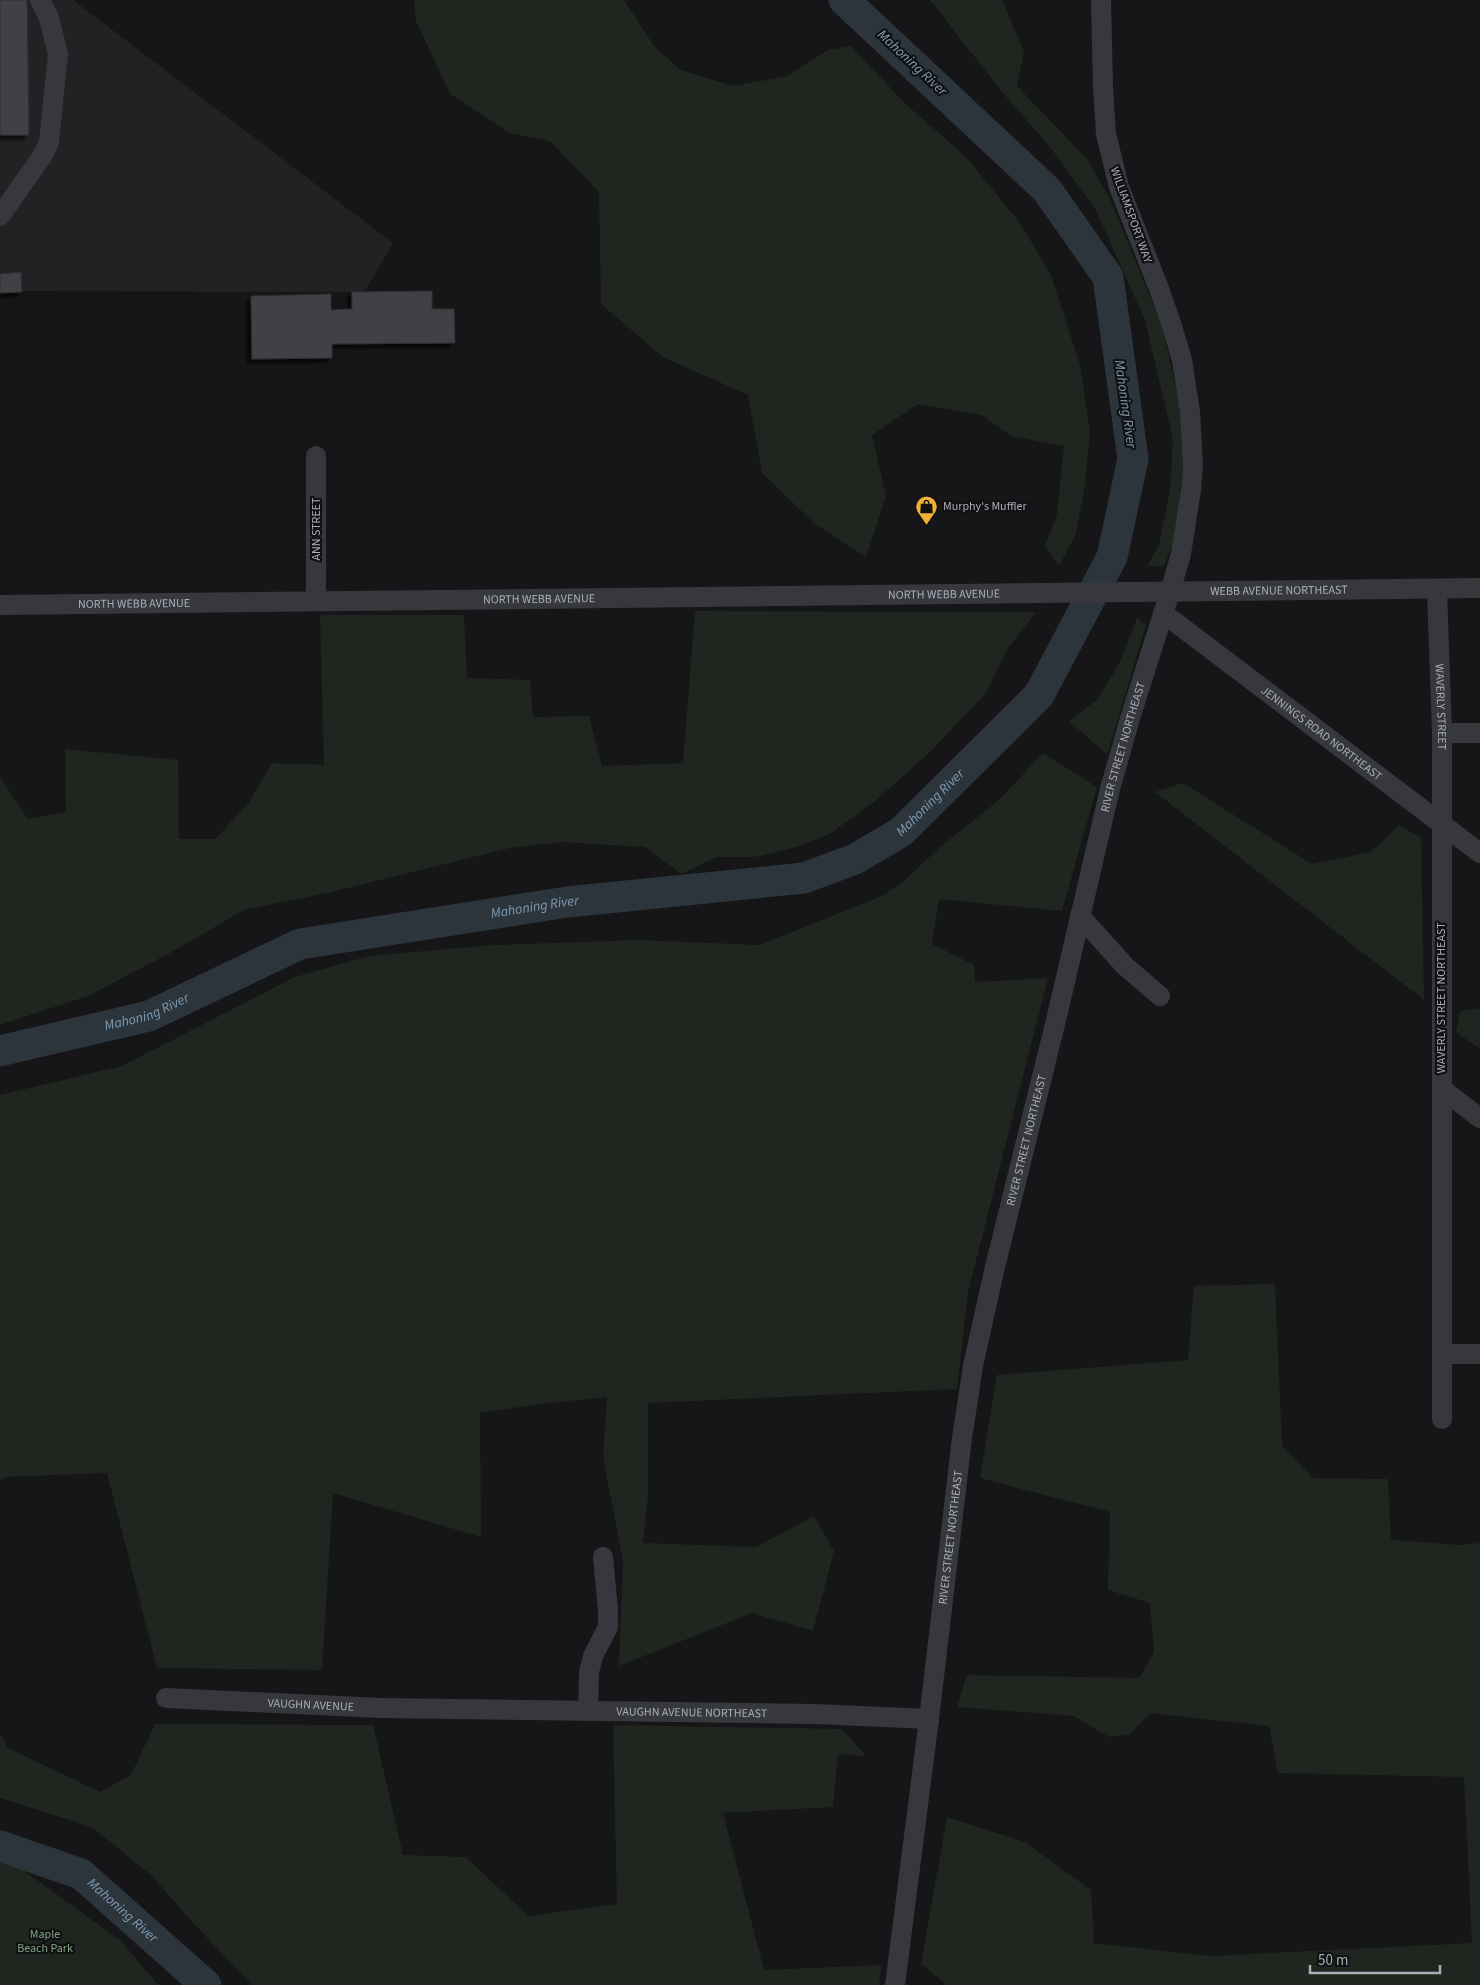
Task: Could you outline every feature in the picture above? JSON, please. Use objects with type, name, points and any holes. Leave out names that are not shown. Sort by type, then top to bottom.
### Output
[{"type":"street","points":[[0,216],[43,155],[50,134],[58,54],[49,18],[40,0]]},
{"type":"street","name":"WILLIAMSPORT WAY","points":[[1101,0],[1103,87],[1106,134],[1111,159],[1122,195],[1166,307]]},
{"type":"street","name":"RIVER STREET NORTHEAST","points":[[895,1985],[929,1719],[959,1457],[974,1366],[995,1267],[1112,782],[1170,592],[1188,516],[1191,490],[1192,446],[1187,386],[1182,360],[1166,307]]},
{"type":"street","name":"ANN STREET","points":[[316,456],[316,601]]},
{"type":"street","name":"WEBB AVENUE NORTHEAST","points":[[1078,594],[1480,588]]},
{"type":"street","name":"WAVERLY STREET","points":[[1437,589],[1442,733],[1441,823]]},
{"type":"street","name":"NORTH WEBB AVENUE","points":[[0,605],[1078,594]]},
{"type":"street","name":"JENNINGS ROAD NORTHEAST","points":[[1163,613],[1480,853]]},
{"type":"street","points":[[1442,733],[1480,733]]},
{"type":"street","name":"WAVERLY STREET NORTHEAST","points":[[1441,823],[1442,1419]]},
{"type":"street","points":[[1080,916],[1125,966],[1160,996]]},
{"type":"street","points":[[1442,1089],[1480,1118]]},
{"type":"street","points":[[1442,1354],[1480,1354]]},
{"type":"street","points":[[588,1711],[589,1672],[592,1656],[608,1627],[603,1557]]},
{"type":"street","name":"VAUGHN AVENUE","points":[[166,1698],[456,1710]]},
{"type":"street","name":"VAUGHN AVENUE NORTHEAST","points":[[456,1710],[815,1714],[929,1719]]},
{"type":"shaded area","points":[[0,0],[73,0],[393,243],[364,292],[0,291]]},
{"type":"green space","points":[[414,0],[624,0],[654,46],[681,70],[733,86],[787,76],[828,50],[850,46],[908,106],[966,157],[1020,223],[1051,275],[1080,365],[1090,432],[1085,484],[1076,534],[1059,566],[1045,546],[1057,515],[1064,446],[1011,436],[982,415],[918,404],[872,435],[886,496],[866,557],[815,524],[762,473],[748,395],[663,357],[601,304],[599,192],[550,141],[510,133],[450,94],[416,21]]},
{"type":"green space","points":[[930,0],[1002,0],[1024,52],[1017,86],[1087,159],[1109,197],[1162,326],[1180,406],[1184,450],[1179,502],[1173,543],[1164,566],[1147,566],[1159,545],[1170,490],[1173,439],[1145,320],[1095,208],[1050,147],[1002,92]]},
{"type":"green space","points":[[695,611],[1036,612],[1008,648],[986,693],[928,754],[874,802],[828,835],[797,847],[754,857],[716,857],[682,874],[644,847],[562,842],[510,848],[327,893],[244,910],[170,953],[88,996],[0,1025],[0,777],[28,819],[66,812],[65,749],[178,760],[179,839],[215,839],[248,804],[272,763],[324,765],[320,615],[464,615],[467,678],[530,680],[533,717],[589,716],[602,766],[683,763]]},
{"type":"green space","points":[[1137,618],[1146,625],[1107,755],[1069,721],[1097,700],[1119,664]]},
{"type":"green space","points":[[1043,753],[1097,787],[1062,911],[939,899],[932,944],[974,965],[975,982],[1048,978],[968,1292],[957,1389],[648,1403],[648,1497],[643,1543],[756,1547],[814,1516],[834,1551],[813,1631],[752,1613],[619,1666],[623,1561],[603,1457],[607,1397],[539,1404],[480,1413],[481,1537],[333,1493],[322,1670],[157,1668],[107,1473],[6,1477],[0,1481],[0,1095],[122,1066],[295,977],[369,956],[494,945],[640,940],[760,945],[882,896],[905,880],[940,847],[999,800]]},
{"type":"green space","points":[[1183,783],[1312,864],[1371,852],[1399,825],[1421,838],[1424,1000],[1155,792]]},
{"type":"green space","points":[[1480,1008],[1480,1049],[1456,1032],[1460,1011]]},
{"type":"green space","points":[[1275,1284],[1282,1446],[1313,1478],[1388,1479],[1391,1540],[1461,1545],[1480,1543],[1480,1985],[947,1985],[921,1964],[947,1817],[1025,1842],[1091,1890],[1094,1943],[1211,1956],[1472,1943],[1464,1777],[1278,1773],[1269,1726],[1150,1713],[1129,1735],[1109,1737],[1074,1716],[957,1707],[967,1675],[1139,1678],[1154,1652],[1150,1603],[1108,1590],[1110,1512],[980,1478],[997,1375],[1188,1360],[1194,1286]]},
{"type":"green space","points":[[155,1724],[373,1725],[403,1855],[466,1857],[528,1916],[617,1904],[613,1725],[842,1729],[866,1756],[838,1754],[833,1807],[723,1813],[764,1970],[882,1965],[879,1985],[252,1985],[151,1875],[92,1827],[0,1798],[0,1733],[8,1748],[100,1792],[131,1775]]},
{"type":"green space","name":"Maple Beach Park","points":[[0,1860],[19,1867],[121,1941],[158,1985],[0,1985]]},
{"type":"building","points":[[0,0],[27,0],[29,135],[0,135]]},
{"type":"building","points":[[21,272],[22,292],[0,293],[0,274]]},
{"type":"building","points":[[432,291],[432,309],[454,309],[455,343],[332,344],[332,358],[252,359],[251,296],[331,294],[331,310],[352,309],[352,292]]},
{"type":"waterway","name":"Mahoning River","points":[[0,1051],[149,1016],[300,944],[567,902],[804,878],[855,859],[901,832],[1039,695],[1112,557],[1133,459],[1108,277],[1047,190],[844,0]]},
{"type":"waterway","name":"Mahoning River","points":[[0,1846],[81,1874],[206,1985]]},
{"type":"place","name":"Murphy's Muffler","points":[[927,525]]}]
